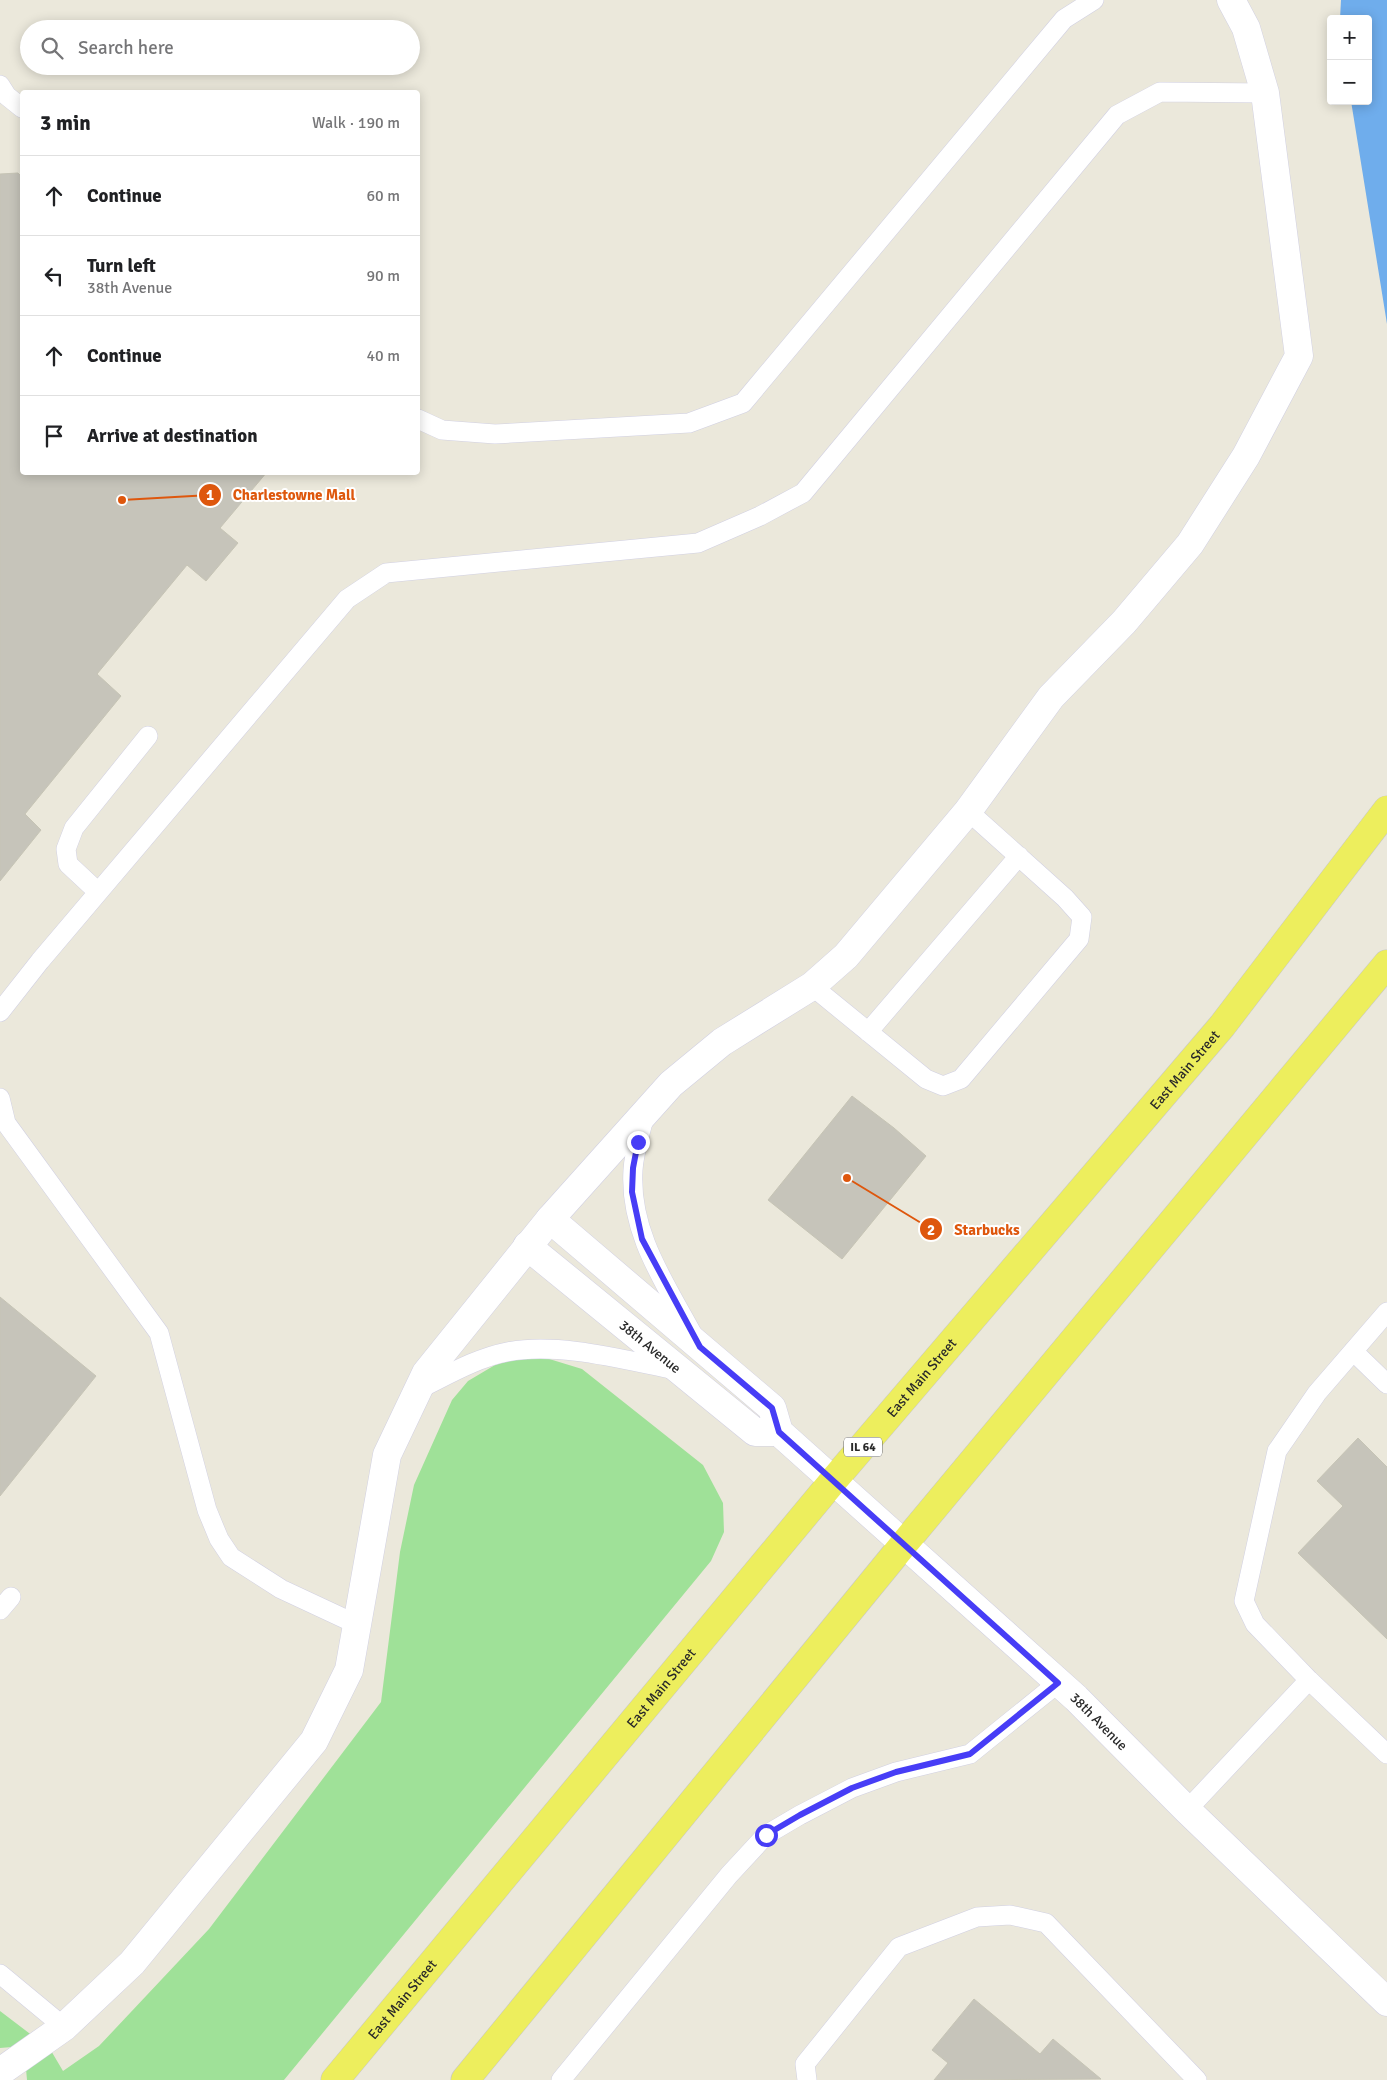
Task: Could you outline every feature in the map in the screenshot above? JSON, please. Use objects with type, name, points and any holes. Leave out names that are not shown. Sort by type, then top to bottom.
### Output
[{"type":"main road","name":"East Main Street","points":[[335,2080],[833,1482],[1222,1026],[1387,810]]},
{"type":"main road","points":[[464,2080],[903,1545],[1387,964]]},
{"type":"street","points":[[0,2072],[64,2027],[132,1964],[314,1741],[349,1670],[387,1455],[426,1373],[527,1246],[671,1084],[722,1042],[812,986],[846,956],[968,811],[1051,697],[1124,622],[1190,544],[1246,456],[1299,356],[1265,93],[1246,28],[1232,0]]},
{"type":"street","points":[[550,1219],[772,1408],[779,1432]]},
{"type":"street","name":"38th Avenue","points":[[527,1246],[755,1432],[779,1432],[1058,1683],[1387,2002]]},
{"type":"lane","points":[[420,420],[442,430],[513,433],[689,423],[743,403],[1064,19],[1094,0]]},
{"type":"lane","points":[[0,86],[7,96],[20,106]]},
{"type":"lane","points":[[0,1012],[98,892],[347,599],[386,573],[698,543],[760,516],[803,493],[1117,115],[1160,92],[1265,93]]},
{"type":"lane","points":[[98,892],[68,864],[66,849],[74,828],[148,736]]},
{"type":"lane","points":[[812,986],[926,1079],[943,1086],[961,1079],[1078,939],[1082,917],[1019,856],[968,811]]},
{"type":"lane","points":[[868,1032],[1019,856]]},
{"type":"lane","points":[[0,1098],[6,1123],[159,1333],[207,1510],[220,1539],[232,1556],[252,1572],[281,1589],[356,1624]]},
{"type":"lane","points":[[645,1113],[633,1168],[632,1192],[638,1222],[642,1239],[700,1347]]},
{"type":"lane","points":[[1387,1312],[1317,1394],[1277,1451],[1244,1601],[1255,1624],[1309,1680],[1387,1754]]},
{"type":"lane","points":[[419,1389],[468,1366],[506,1352],[546,1350],[597,1355],[680,1371]]},
{"type":"lane","points":[[1354,1351],[1387,1384]]},
{"type":"lane","points":[[1187,1810],[1309,1680]]},
{"type":"lane","points":[[560,2080],[729,1875],[766,1835],[852,1788],[896,1772],[970,1754],[1058,1683]]},
{"type":"lane","points":[[807,2080],[805,2064],[899,1947],[977,1917],[1010,1915],[1046,1923],[1194,2079]]},
{"type":"lane","points":[[0,1974],[64,2027]]},
{"type":"green space","points":[[521,1357],[546,1358],[582,1369],[703,1465],[723,1503],[724,1532],[711,1561],[284,2080],[27,2080],[24,2046],[0,2048],[0,2011],[50,2049],[63,2071],[99,2046],[209,1929],[381,1702],[400,1552],[414,1485],[452,1400],[468,1381],[495,1365]]},
{"type":"water","points":[[1341,0],[1387,0],[1387,324],[1352,105],[1372,105],[1372,15],[1340,15]]},
{"type":"building","points":[[18,173],[20,175],[20,475],[264,475],[220,528],[238,543],[206,581],[187,565],[97,674],[121,696],[25,814],[41,830],[0,881],[0,174]]},
{"type":"building","points":[[852,1096],[894,1128],[926,1156],[842,1259],[768,1200]]},
{"type":"building","points":[[0,1297],[96,1376],[0,1496]]},
{"type":"building","points":[[1358,1438],[1387,1467],[1387,1639],[1298,1553],[1343,1506],[1317,1481]]},
{"type":"building","points":[[974,1999],[1040,2054],[1053,2039],[1101,2079],[934,2080],[948,2063],[932,2050]]},
{"type":"place","name":"Charlestowne Mall","points":[[122,500]]},
{"type":"place","name":"Starbucks","points":[[847,1178]]},
{"type":"route","points":[[638,1142],[633,1168],[632,1192],[642,1239],[700,1347],[772,1408],[779,1432],[1058,1683],[970,1754],[896,1772],[852,1788],[766,1835]]}]
